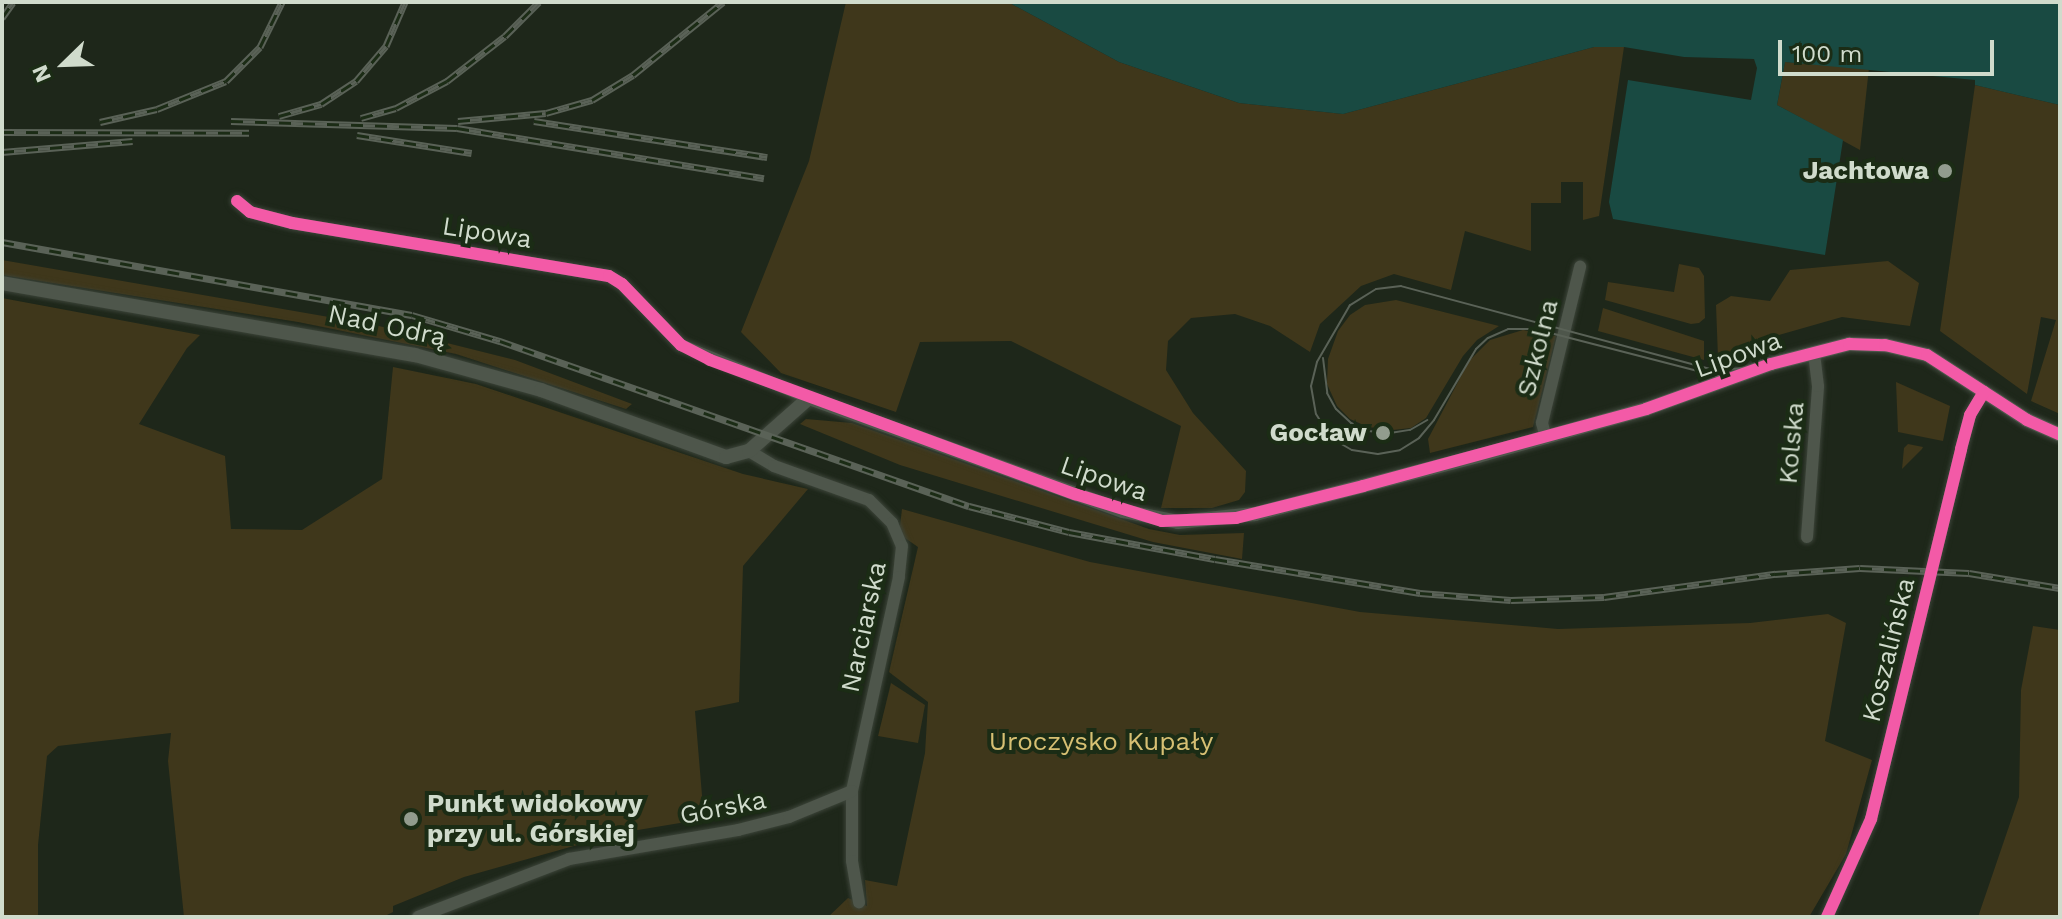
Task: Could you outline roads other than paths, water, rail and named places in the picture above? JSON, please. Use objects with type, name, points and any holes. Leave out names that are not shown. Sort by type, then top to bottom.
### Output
[{"type":"street","name":"Lipowa","points":[[237,201],[250,212],[292,223],[609,276],[622,284],[681,345],[809,398],[1123,511],[1178,522],[1255,514],[1546,438],[1666,403],[1814,352],[1861,343],[1908,349],[1935,359],[2027,420],[2060,435]]},
{"type":"street","name":"Szkolna","points":[[1546,438],[1542,423],[1580,267]]},
{"type":"street","name":"Nad Odrą","points":[[2,283],[404,353],[541,390],[721,456],[736,457],[749,451]]},
{"type":"street","name":"Kolska","points":[[1807,537],[1818,386],[1814,352]]},
{"type":"street","name":"Koszalińska","points":[[1827,917],[1871,819],[1961,449],[1970,415],[1984,392]]},
{"type":"street","points":[[749,451],[809,398]]},
{"type":"street","name":"Narciarska","points":[[749,451],[774,466],[869,500],[899,534],[902,546],[899,577],[852,791],[852,861],[859,902]]},
{"type":"street","name":"Górska","points":[[418,917],[569,859],[738,830],[789,817],[852,791]]},
{"type":"water","points":[[1008,2],[2060,2],[2060,105],[1975,85],[1975,80],[1785,62],[1777,105],[1843,140],[1825,255],[1613,219],[1609,202],[1628,80],[1751,100],[1757,68],[1754,59],[1684,57],[1624,47],[1594,47],[1343,114],[1239,103],[1119,62]]},
{"type":"tram line","points":[[2060,432],[2028,417],[1937,357],[1900,344],[1843,342],[1745,368],[1714,370],[1401,286],[1376,289],[1350,305],[1317,362],[1311,386],[1316,414],[1331,438],[1352,450],[1378,454],[1400,450],[1419,438],[1434,420],[1476,349],[1488,338],[1508,329],[1535,329],[1717,376],[1750,374],[1839,349],[1873,347],[1929,360],[2020,420],[2060,439]]},
{"type":"tram line","points":[[1323,358],[1327,393],[1336,409],[1351,423],[1368,431],[1390,433],[1410,430],[1427,420]]},
{"type":"railway","points":[[2,18],[13,2]]},
{"type":"railway","points":[[100,122],[157,109],[226,81],[260,47],[282,2]]},
{"type":"railway","points":[[279,116],[321,104],[356,81],[386,46],[405,2]]},
{"type":"railway","points":[[361,118],[396,108],[447,81],[505,36],[539,2]]},
{"type":"railway","points":[[458,121],[546,113],[592,100],[633,75],[723,2]]},
{"type":"railway","points":[[231,121],[457,128],[764,178]]},
{"type":"railway","points":[[534,121],[767,157]]},
{"type":"railway","points":[[2,132],[249,133]]},
{"type":"railway","points":[[357,135],[472,153]]},
{"type":"railway","points":[[2,152],[133,141]]},
{"type":"railway","points":[[2,242],[412,315],[500,341],[969,506],[1069,532],[1215,559],[1420,593],[1511,600],[1604,597],[1775,574],[1860,568],[1969,573],[2060,588]]},
{"type":"place","name":"Jachtowa","points":[[1945,171]]},
{"type":"place","name":"Gocław","points":[[1383,433]]},
{"type":"place","name":"Punkt widokowy przy ul. Górskiej","points":[[411,819]]},
{"type":"park label","name":"Uroczysko Kupały","points":[[1101,742]]}]
